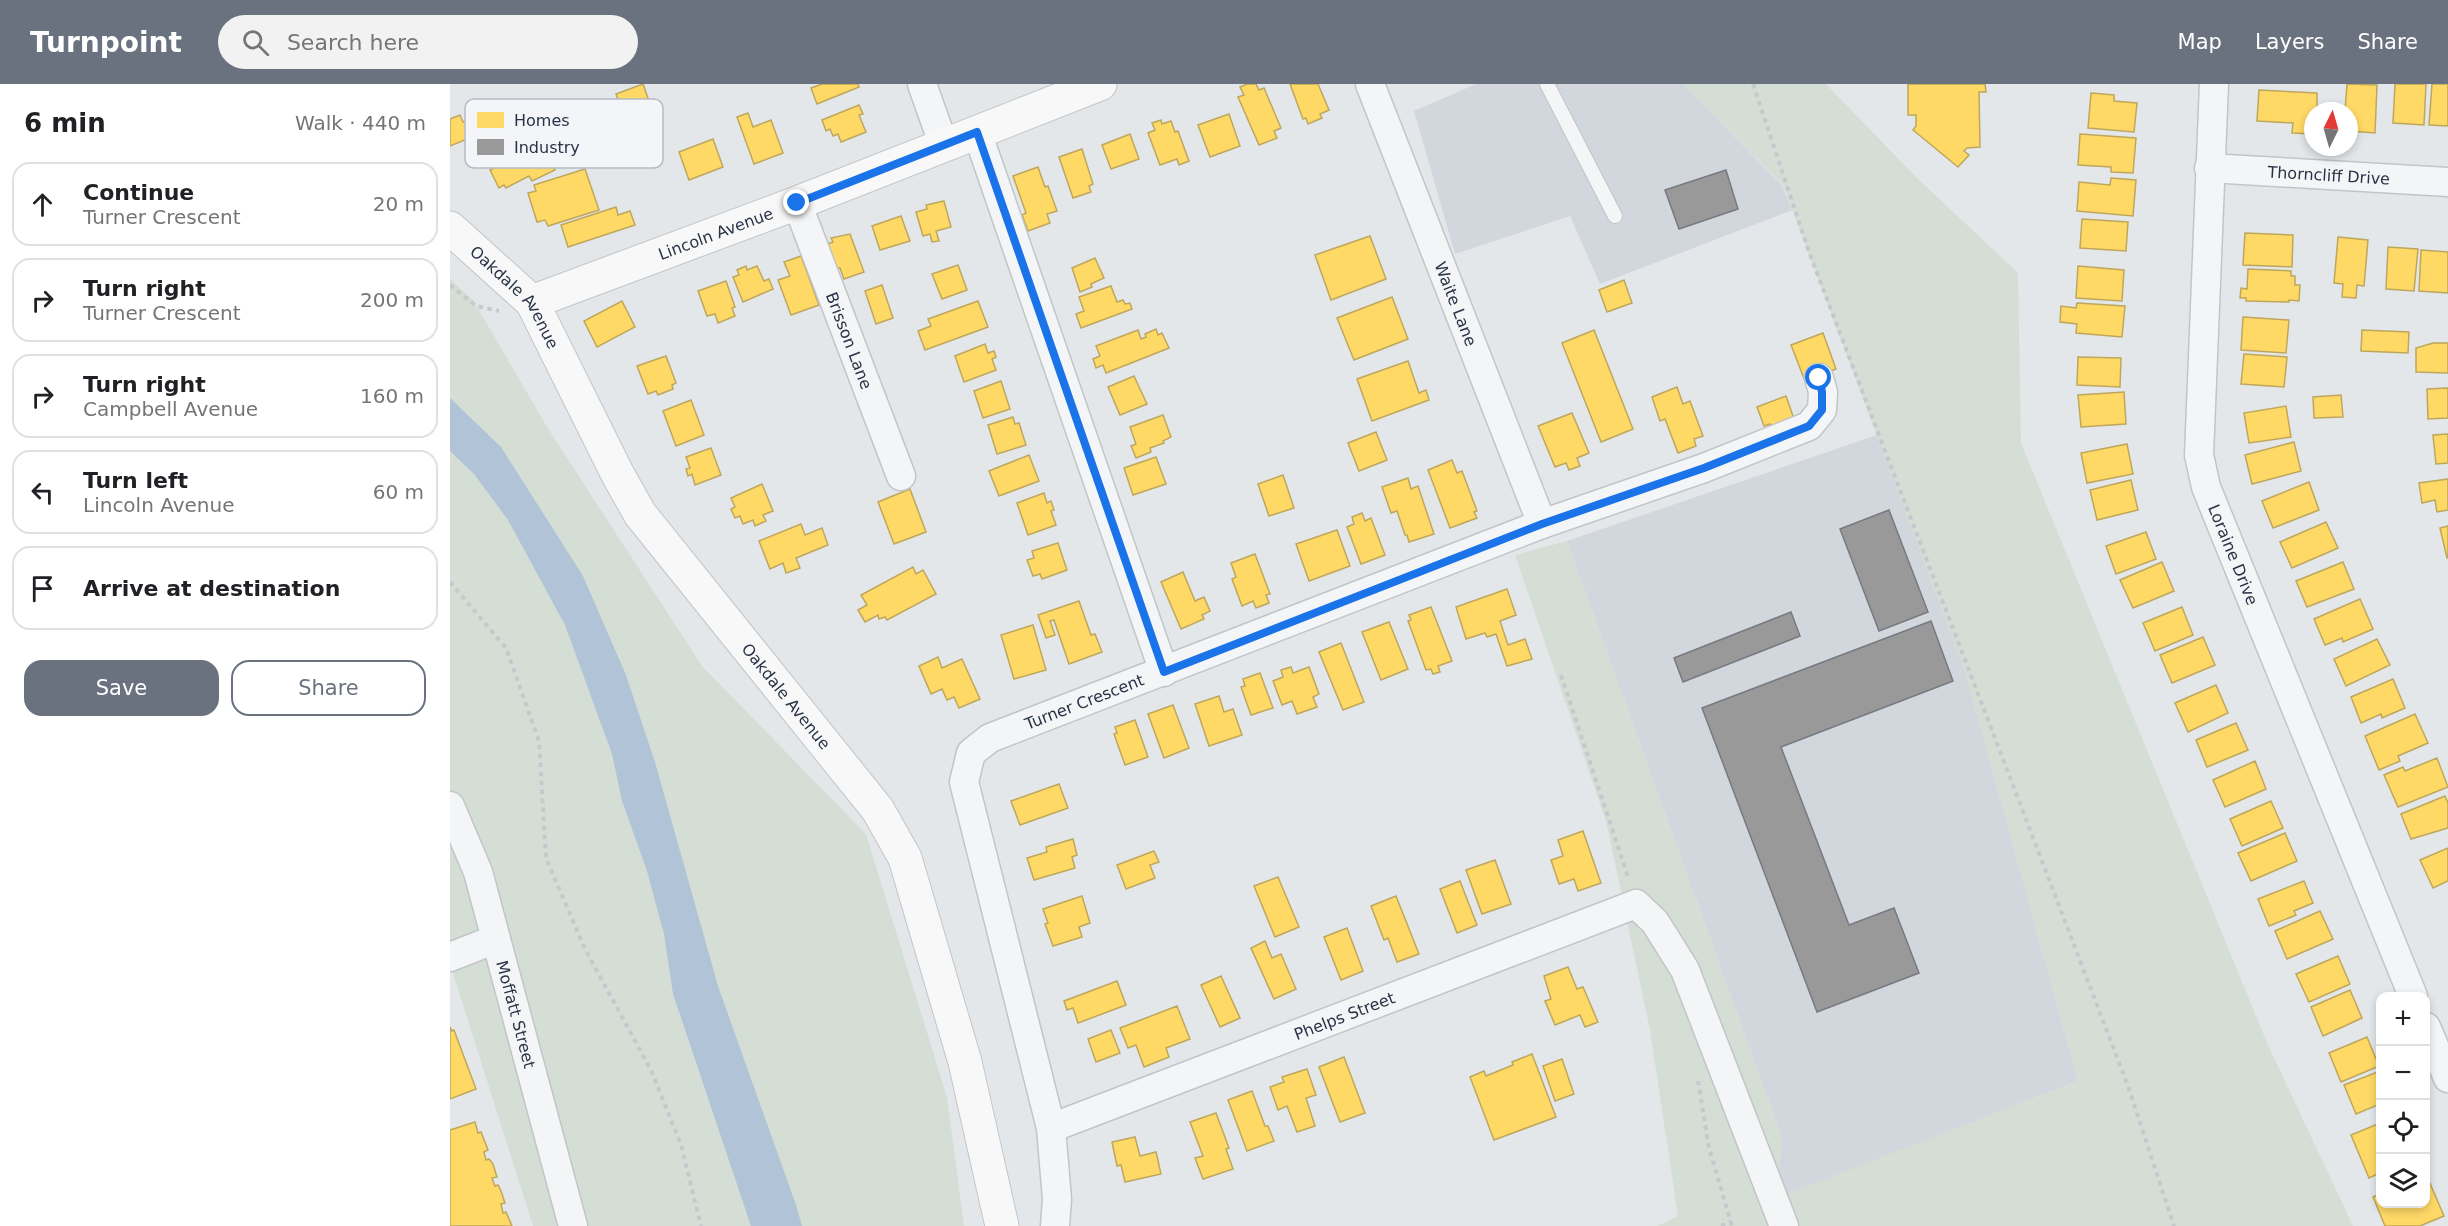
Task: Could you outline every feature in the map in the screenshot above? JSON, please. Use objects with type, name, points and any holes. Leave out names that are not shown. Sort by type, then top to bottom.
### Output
[{"type":"street","points":[[922,84],[944,146]]},
{"type":"street","name":"Waite Lane","points":[[1370,84],[1542,524]]},
{"type":"street","name":"Loraine Drive","points":[[2214,84],[2199,455],[2206,488],[2411,992]]},
{"type":"street","name":"Lincoln Avenue","points":[[532,302],[944,146],[1084,87]]},
{"type":"street","points":[[977,132],[1164,672]]},
{"type":"street","name":"Thorncliff Drive","points":[[2209,168],[2448,182]]},
{"type":"street","name":"Brisson Lane","points":[[797,203],[901,477]]},
{"type":"street","name":"Oakdale Avenue","points":[[450,228],[532,302],[617,473],[640,514],[878,810],[905,858],[965,1062],[1002,1226]]},
{"type":"street","name":"Turner Crescent","points":[[1055,1226],[1057,1199],[1051,1128],[964,782],[971,753],[990,738],[1542,524],[1704,468],[1809,426],[1822,410],[1819,378]]},
{"type":"street","name":"Moffatt Street","points":[[450,806],[478,872],[573,1226]]},
{"type":"street","name":"Phelps Street","points":[[1051,1128],[1636,904],[1655,922],[1685,970],[1784,1226]]},
{"type":"street","points":[[450,957],[496,939]]},
{"type":"street","points":[[2435,1033],[2448,1078]]},
{"type":"lane","points":[[1547,84],[1615,216]]},
{"type":"path","points":[[1753,84],[1809,252],[2128,1086],[2174,1226]]},
{"type":"path","points":[[450,582],[506,648],[539,741],[546,858],[585,949],[652,1072],[681,1145],[701,1226]]},
{"type":"path","points":[[1721,1226],[1731,1221]]},
{"type":"shaded area","points":[[1476,84],[1683,84],[1782,185],[1792,210],[1600,284],[1570,216],[1455,254],[1414,111]]},
{"type":"shaded area","points":[[1683,84],[1826,84],[1916,177],[2018,273],[2021,443],[2268,1045],[2353,1226],[1658,1226],[1678,1216],[1650,1030],[1606,821],[1515,555],[1567,541],[1782,1138],[1777,1198],[2078,1081],[1965,671],[1783,185]]},
{"type":"shaded area","points":[[450,279],[473,300],[547,427],[702,666],[866,834],[947,1097],[964,1226],[533,1226],[450,964]]},
{"type":"shaded area","points":[[1877,435],[1965,671],[2078,1081],[1776,1199],[1782,1138],[1567,541]]},
{"type":"water","points":[[450,398],[501,447],[583,576],[626,675],[655,762],[718,986],[802,1226],[751,1226],[673,994],[664,934],[647,871],[622,801],[612,754],[565,625],[508,520],[474,474],[450,451]]},
{"type":"building: Homes","points":[[643,84],[648,99],[618,99],[616,94]]},
{"type":"building: Homes","points":[[822,84],[858,84],[859,87],[817,104],[811,88]]},
{"type":"building: Homes","points":[[1256,84],[1259,90],[1264,88],[1281,128],[1274,131],[1277,138],[1259,145],[1238,97],[1244,95],[1240,87]]},
{"type":"building: Homes","points":[[1290,84],[1318,84],[1329,110],[1320,114],[1322,118],[1308,124],[1306,118],[1303,119]]},
{"type":"building: Homes","points":[[1908,84],[1985,84],[1986,92],[1979,92],[1980,147],[1967,148],[1964,151],[1969,155],[1958,167],[1913,130],[1916,126],[1916,115],[1908,115]]},
{"type":"building: Homes","points":[[2347,84],[2377,85],[2375,133],[2358,132],[2358,102],[2346,102]]},
{"type":"building: Homes","points":[[2395,84],[2426,84],[2424,125],[2393,123]]},
{"type":"building: Homes","points":[[2432,84],[2448,84],[2448,126],[2429,125]]},
{"type":"building: Homes","points":[[2259,90],[2317,93],[2317,102],[2304,102],[2304,134],[2292,133],[2293,123],[2257,121]]},
{"type":"building: Homes","points":[[2091,93],[2114,95],[2114,101],[2137,103],[2134,132],[2088,128]]},
{"type":"building: Homes","points":[[859,105],[863,114],[859,115],[866,132],[841,142],[838,134],[833,136],[830,129],[826,131],[822,120]]},
{"type":"building: Homes","points":[[748,113],[753,127],[771,120],[783,153],[754,164],[737,117]]},
{"type":"building: Homes","points":[[1229,114],[1240,146],[1210,157],[1198,125]]},
{"type":"building: Homes","points":[[460,115],[463,122],[465,121],[465,140],[450,146],[450,119]]},
{"type":"building: Homes","points":[[1161,120],[1162,124],[1171,121],[1175,132],[1178,131],[1189,161],[1179,165],[1177,159],[1160,165],[1148,133],[1155,130],[1152,123]]},
{"type":"building: Homes","points":[[1130,134],[1139,159],[1111,169],[1102,145]]},
{"type":"building: Homes","points":[[2080,134],[2136,138],[2133,173],[2111,172],[2111,167],[2078,165]]},
{"type":"building: Homes","points":[[713,139],[723,167],[689,180],[679,152]]},
{"type":"building: Homes","points":[[1082,149],[1093,184],[1089,186],[1091,192],[1073,198],[1059,157]]},
{"type":"building: Homes","points":[[1038,167],[1057,211],[1047,214],[1050,223],[1028,231],[1022,215],[1026,213],[1013,176]]},
{"type":"building: Homes","points":[[494,168],[554,168],[555,170],[532,181],[529,176],[506,188],[504,185],[499,188],[490,170]]},
{"type":"building: Homes","points":[[585,169],[599,210],[548,226],[545,220],[537,222],[528,193],[536,191],[534,185]]},
{"type":"building: Homes","points":[[2111,178],[2136,180],[2133,216],[2077,211],[2079,182],[2110,185]]},
{"type":"building: Homes","points":[[944,201],[951,227],[936,231],[939,241],[932,242],[930,234],[923,236],[916,212],[927,209],[926,205]]},
{"type":"building: Homes","points":[[616,207],[618,215],[630,211],[635,225],[568,247],[561,225]]},
{"type":"building: Homes","points":[[901,216],[910,241],[880,250],[872,226]]},
{"type":"building: Homes","points":[[2082,219],[2128,222],[2126,251],[2080,248]]},
{"type":"building: Homes","points":[[2245,233],[2293,235],[2292,267],[2243,265]]},
{"type":"building: Homes","points":[[850,234],[864,272],[844,279],[840,268],[833,270],[824,245],[833,242],[831,238]]},
{"type":"building: Homes","points":[[1370,236],[1386,279],[1331,300],[1315,255]]},
{"type":"building: Homes","points":[[2338,237],[2368,240],[2364,286],[2357,285],[2356,298],[2342,297],[2343,284],[2334,283]]},
{"type":"building: Homes","points":[[2388,247],[2418,249],[2414,291],[2386,289]]},
{"type":"building: Homes","points":[[2421,250],[2448,252],[2448,293],[2419,291]]},
{"type":"building: Homes","points":[[801,256],[819,305],[791,315],[778,280],[790,276],[784,262]]},
{"type":"building: Homes","points":[[1095,258],[1104,278],[1080,292],[1072,268]]},
{"type":"building: Homes","points":[[958,265],[967,290],[942,299],[932,274]]},
{"type":"building: Homes","points":[[746,266],[747,270],[757,266],[764,281],[769,279],[773,289],[743,302],[733,277],[739,275],[737,270]]},
{"type":"building: Homes","points":[[2078,266],[2124,270],[2122,301],[2076,298]]},
{"type":"building: Homes","points":[[2248,269],[2291,271],[2291,276],[2295,276],[2295,285],[2300,285],[2299,301],[2246,301],[2246,298],[2240,298],[2241,288],[2247,289]]},
{"type":"building: Homes","points":[[1624,280],[1632,303],[1607,312],[1599,290]]},
{"type":"building: Homes","points":[[726,281],[735,307],[732,308],[735,316],[718,323],[715,314],[707,316],[698,291]]},
{"type":"building: Homes","points":[[882,285],[893,318],[876,324],[865,291]]},
{"type":"building: Homes","points":[[1111,286],[1117,302],[1123,300],[1125,304],[1130,303],[1132,309],[1081,328],[1076,314],[1084,311],[1079,297]]},
{"type":"building: Homes","points":[[1392,297],[1408,339],[1354,360],[1337,318]]},
{"type":"building: Homes","points":[[622,301],[635,327],[597,347],[584,321]]},
{"type":"building: Homes","points":[[978,301],[988,327],[925,350],[918,331],[931,326],[928,319]]},
{"type":"building: Homes","points":[[2077,303],[2125,306],[2122,337],[2076,333],[2077,324],[2060,322],[2061,306],[2076,308]]},
{"type":"building: Homes","points":[[2243,317],[2289,320],[2286,353],[2241,350]]},
{"type":"building: Homes","points":[[1156,329],[1158,335],[1162,333],[1169,348],[1106,373],[1103,365],[1096,368],[1093,359],[1100,356],[1096,346],[1138,330],[1141,339],[1146,337],[1145,334]]},
{"type":"building: Homes","points":[[1594,330],[1633,429],[1601,442],[1562,343]]},
{"type":"building: Homes","points":[[2362,330],[2409,332],[2408,353],[2361,351]]},
{"type":"building: Homes","points":[[1823,333],[1836,369],[1805,381],[1791,345]]},
{"type":"building: Homes","points":[[2433,343],[2448,343],[2448,373],[2416,372],[2416,348]]},
{"type":"building: Homes","points":[[985,344],[988,353],[994,351],[996,357],[992,359],[996,370],[964,382],[955,356]]},
{"type":"building: Homes","points":[[2244,354],[2287,357],[2284,387],[2241,384]]},
{"type":"building: Homes","points":[[666,356],[676,383],[672,385],[673,389],[658,395],[656,391],[648,394],[637,366]]},
{"type":"building: Homes","points":[[2078,357],[2121,358],[2120,387],[2077,385]]},
{"type":"building: Homes","points":[[1408,361],[1419,393],[1426,390],[1429,400],[1372,421],[1357,379]]},
{"type":"building: Homes","points":[[1134,376],[1147,404],[1120,415],[1108,387]]},
{"type":"building: Homes","points":[[1001,381],[1010,409],[983,418],[974,391]]},
{"type":"building: Homes","points":[[1677,387],[1683,404],[1690,401],[1703,436],[1694,439],[1696,446],[1678,453],[1665,419],[1660,421],[1652,397]]},
{"type":"building: Homes","points":[[2448,388],[2448,418],[2428,419],[2427,389]]},
{"type":"building: Homes","points":[[2124,392],[2126,424],[2081,427],[2078,395]]},
{"type":"building: Homes","points":[[2341,395],[2343,417],[2314,418],[2313,397]]},
{"type":"building: Homes","points":[[1786,396],[1794,419],[1771,427],[1770,424],[1764,426],[1757,407]]},
{"type":"building: Homes","points":[[691,400],[704,435],[676,446],[663,411]]},
{"type":"building: Homes","points":[[2286,406],[2291,437],[2249,443],[2244,413]]},
{"type":"building: Homes","points":[[1572,413],[1589,453],[1577,458],[1580,466],[1569,470],[1566,463],[1555,467],[1538,426]]},
{"type":"building: Homes","points":[[1163,415],[1171,437],[1163,441],[1164,443],[1150,448],[1151,452],[1136,458],[1131,446],[1136,444],[1130,427]]},
{"type":"building: Homes","points":[[1013,417],[1015,424],[1019,423],[1026,445],[997,454],[988,425]]},
{"type":"building: Homes","points":[[1376,432],[1387,460],[1359,471],[1348,443]]},
{"type":"building: Homes","points":[[2448,434],[2448,463],[2436,464],[2433,435]]},
{"type":"building: Homes","points":[[2294,442],[2301,471],[2252,484],[2245,455]]},
{"type":"building: Homes","points":[[2127,444],[2133,474],[2087,483],[2081,453]]},
{"type":"building: Homes","points":[[711,448],[721,475],[695,485],[692,474],[688,476],[686,469],[690,468],[686,457]]},
{"type":"building: Homes","points":[[1029,455],[1039,481],[999,496],[989,471]]},
{"type":"building: Homes","points":[[1156,457],[1166,484],[1133,495],[1124,468]]},
{"type":"building: Homes","points":[[1452,460],[1457,473],[1462,471],[1477,511],[1474,512],[1477,518],[1450,528],[1428,470]]},
{"type":"building: Homes","points":[[1283,475],[1294,508],[1269,516],[1258,484]]},
{"type":"building: Homes","points":[[1408,478],[1411,489],[1418,486],[1434,534],[1409,542],[1397,511],[1391,513],[1382,487]]},
{"type":"building: Homes","points":[[2448,479],[2448,510],[2437,512],[2435,500],[2422,503],[2419,483]]},
{"type":"building: Homes","points":[[2131,480],[2138,510],[2097,520],[2090,490]]},
{"type":"building: Homes","points":[[2309,482],[2319,510],[2273,528],[2262,501]]},
{"type":"building: Homes","points":[[762,484],[773,511],[763,515],[766,521],[755,526],[753,520],[743,524],[740,516],[735,518],[731,509],[735,507],[731,498]]},
{"type":"building: Homes","points":[[910,489],[926,532],[894,544],[878,502]]},
{"type":"building: Homes","points":[[1044,493],[1047,503],[1051,501],[1054,510],[1051,511],[1056,525],[1028,535],[1017,503]]},
{"type":"building: Homes","points":[[1362,513],[1365,521],[1371,518],[1385,555],[1361,564],[1347,527],[1354,524],[1352,517]]},
{"type":"building: Homes","points":[[2326,522],[2338,548],[2292,568],[2280,542]]},
{"type":"building: Homes","points":[[801,524],[805,535],[822,528],[828,545],[796,558],[800,568],[786,573],[783,563],[770,569],[759,541]]},
{"type":"building: Homes","points":[[2448,526],[2448,557],[2447,558],[2440,528]]},
{"type":"building: Homes","points":[[1337,530],[1350,566],[1309,581],[1296,544]]},
{"type":"building: Homes","points":[[2146,532],[2156,559],[2116,574],[2106,546]]},
{"type":"building: Homes","points":[[1058,543],[1067,570],[1042,579],[1040,574],[1033,576],[1027,560],[1034,558],[1032,551]]},
{"type":"building: Homes","points":[[1255,554],[1270,594],[1266,595],[1269,603],[1256,608],[1253,601],[1242,606],[1232,579],[1236,577],[1231,563]]},
{"type":"building: Homes","points":[[2162,562],[2174,591],[2133,608],[2120,580]]},
{"type":"building: Homes","points":[[2343,562],[2354,589],[2307,607],[2296,581]]},
{"type":"building: Homes","points":[[913,567],[916,574],[923,570],[936,594],[887,620],[885,617],[879,619],[878,615],[865,622],[858,610],[867,605],[861,595]]},
{"type":"building: Homes","points":[[1183,572],[1195,601],[1204,597],[1210,611],[1202,615],[1204,619],[1181,629],[1161,582]]},
{"type":"building: Homes","points":[[1507,589],[1516,615],[1500,621],[1508,645],[1525,639],[1532,659],[1507,666],[1496,634],[1487,637],[1485,633],[1466,639],[1456,607]]},
{"type":"building: Homes","points":[[2360,599],[2373,629],[2343,642],[2342,638],[2325,645],[2314,619]]},
{"type":"building: Homes","points":[[1079,601],[1091,635],[1095,634],[1102,652],[1069,664],[1054,620],[1050,621],[1055,635],[1046,638],[1038,615]]},
{"type":"building: Homes","points":[[1431,607],[1452,661],[1438,666],[1440,672],[1433,674],[1431,669],[1426,670],[1408,621],[1411,620],[1409,615]]},
{"type":"building: Homes","points":[[2182,607],[2193,635],[2155,651],[2143,623]]},
{"type":"building: Homes","points":[[1389,622],[1408,669],[1381,680],[1362,632]]},
{"type":"building: Homes","points":[[1033,625],[1046,670],[1014,679],[1001,635]]},
{"type":"building: Homes","points":[[2203,637],[2215,665],[2172,683],[2160,655]]},
{"type":"building: Homes","points":[[2377,639],[2390,665],[2346,686],[2334,659]]},
{"type":"building: Homes","points":[[1341,643],[1364,702],[1343,710],[1319,652]]},
{"type":"building: Homes","points":[[938,657],[942,668],[962,659],[980,699],[959,708],[954,697],[947,700],[942,689],[931,694],[919,666]]},
{"type":"building: Homes","points":[[1291,667],[1293,673],[1309,667],[1319,694],[1313,697],[1317,707],[1297,714],[1292,701],[1282,705],[1273,681],[1283,677],[1281,670]]},
{"type":"building: Homes","points":[[1260,673],[1273,708],[1251,715],[1241,687],[1245,686],[1243,679]]},
{"type":"building: Homes","points":[[2393,679],[2405,708],[2382,718],[2381,714],[2361,723],[2351,697]]},
{"type":"building: Homes","points":[[2216,685],[2228,713],[2188,732],[2175,703]]},
{"type":"building: Homes","points":[[1219,696],[1224,712],[1233,709],[1242,735],[1209,746],[1195,704]]},
{"type":"building: Homes","points":[[1173,705],[1189,748],[1164,758],[1148,714]]},
{"type":"building: Homes","points":[[2415,714],[2428,743],[2398,756],[2400,761],[2379,770],[2365,736]]},
{"type":"building: Homes","points":[[1135,720],[1148,757],[1125,765],[1114,734],[1117,733],[1115,727]]},
{"type":"building: Homes","points":[[2236,723],[2248,750],[2207,767],[2196,740]]},
{"type":"building: Homes","points":[[2437,758],[2448,787],[2398,807],[2384,775],[2403,767],[2405,771]]},
{"type":"building: Homes","points":[[2255,761],[2266,789],[2225,807],[2213,780]]},
{"type":"building: Homes","points":[[1059,784],[1068,808],[1020,825],[1011,801]]},
{"type":"building: Homes","points":[[2445,796],[2448,803],[2448,828],[2411,839],[2401,814]]},
{"type":"building: Homes","points":[[2271,801],[2283,828],[2242,846],[2230,819]]},
{"type":"building: Homes","points":[[1583,831],[1601,883],[1578,891],[1574,879],[1559,884],[1551,860],[1563,856],[1558,840]]},
{"type":"building: Homes","points":[[2285,833],[2297,861],[2251,881],[2238,853]]},
{"type":"building: Homes","points":[[1073,839],[1077,855],[1072,857],[1075,868],[1034,880],[1027,858],[1047,852],[1046,847]]},
{"type":"building: Homes","points":[[2448,848],[2448,881],[2433,888],[2420,860]]},
{"type":"building: Homes","points":[[1154,851],[1159,862],[1150,865],[1155,878],[1126,889],[1117,865]]},
{"type":"building: Homes","points":[[1495,860],[1511,904],[1482,914],[1466,870]]},
{"type":"building: Homes","points":[[1278,877],[1299,927],[1275,937],[1254,886]]},
{"type":"building: Homes","points":[[1460,881],[1477,925],[1457,933],[1440,889]]},
{"type":"building: Homes","points":[[2304,881],[2313,903],[2294,911],[2296,915],[2269,926],[2258,899]]},
{"type":"building: Homes","points":[[1082,896],[1090,923],[1079,927],[1082,937],[1053,946],[1045,924],[1048,923],[1043,909]]},
{"type":"building: Homes","points":[[1396,896],[1419,954],[1397,962],[1388,938],[1384,940],[1371,906]]},
{"type":"building: Homes","points":[[2320,911],[2333,939],[2287,959],[2275,931]]},
{"type":"building: Homes","points":[[1347,928],[1363,971],[1341,980],[1324,937]]},
{"type":"building: Homes","points":[[1265,941],[1272,958],[1281,954],[1296,989],[1274,999],[1251,948]]},
{"type":"building: Homes","points":[[2338,956],[2350,984],[2309,1002],[2296,974]]},
{"type":"building: Homes","points":[[1568,967],[1577,989],[1583,987],[1598,1022],[1585,1027],[1580,1015],[1555,1025],[1545,1001],[1551,999],[1544,976]]},
{"type":"building: Homes","points":[[1221,976],[1240,1018],[1220,1027],[1201,985]]},
{"type":"building: Homes","points":[[1117,981],[1126,1005],[1078,1023],[1073,1008],[1067,1010],[1064,1001]]},
{"type":"building: Homes","points":[[2350,990],[2362,1018],[2323,1036],[2311,1007]]},
{"type":"building: Homes","points":[[1177,1006],[1190,1039],[1166,1048],[1169,1057],[1144,1067],[1136,1045],[1128,1048],[1120,1028]]},
{"type":"building: Homes","points":[[450,1027],[452,1031],[454,1030],[476,1089],[450,1099]]},
{"type":"building: Homes","points":[[1111,1030],[1120,1053],[1096,1062],[1088,1039]]},
{"type":"building: Homes","points":[[2367,1037],[2376,1059],[2376,1067],[2341,1082],[2329,1053]]},
{"type":"building: Homes","points":[[1532,1054],[1556,1117],[1494,1140],[1470,1077],[1484,1071],[1486,1076]]},
{"type":"building: Homes","points":[[1344,1057],[1365,1113],[1340,1122],[1319,1067]]},
{"type":"building: Homes","points":[[1562,1059],[1574,1094],[1555,1101],[1543,1066]]},
{"type":"building: Homes","points":[[1307,1069],[1316,1095],[1306,1098],[1315,1126],[1297,1132],[1287,1106],[1278,1110],[1270,1087],[1284,1082],[1282,1077]]},
{"type":"building: Homes","points":[[2376,1073],[2376,1106],[2356,1114],[2344,1085]]},
{"type":"building: Homes","points":[[1252,1091],[1265,1126],[1268,1126],[1274,1141],[1247,1151],[1228,1100]]},
{"type":"building: Homes","points":[[1216,1113],[1229,1148],[1226,1149],[1233,1169],[1203,1179],[1195,1158],[1203,1156],[1190,1122]]},
{"type":"building: Homes","points":[[475,1122],[478,1133],[481,1132],[488,1150],[484,1152],[486,1160],[489,1159],[493,1164],[497,1177],[492,1178],[495,1186],[498,1185],[505,1203],[501,1204],[503,1213],[506,1212],[512,1226],[450,1226],[450,1130]]},
{"type":"building: Homes","points":[[2376,1125],[2376,1175],[2369,1178],[2351,1135]]},
{"type":"building: Homes","points":[[1135,1137],[1140,1156],[1156,1152],[1161,1174],[1125,1182],[1121,1165],[1117,1166],[1112,1142]]},
{"type":"building: Homes","points":[[2430,1183],[2444,1216],[2420,1226],[2385,1226],[2378,1208],[2430,1208]]},
{"type":"building: Industry","points":[[1726,170],[1738,209],[1679,229],[1665,190]]},
{"type":"building: Industry","points":[[1889,510],[1928,612],[1879,631],[1840,529]]},
{"type":"building: Industry","points":[[1791,612],[1800,636],[1683,682],[1674,658]]},
{"type":"building: Industry","points":[[1931,621],[1953,681],[1781,747],[1849,925],[1894,908],[1919,973],[1817,1012],[1702,708]]},
{"type":"route","points":[[797,203],[977,132],[1164,672],[1542,524],[1704,468],[1809,426],[1822,410],[1819,378]]}]
